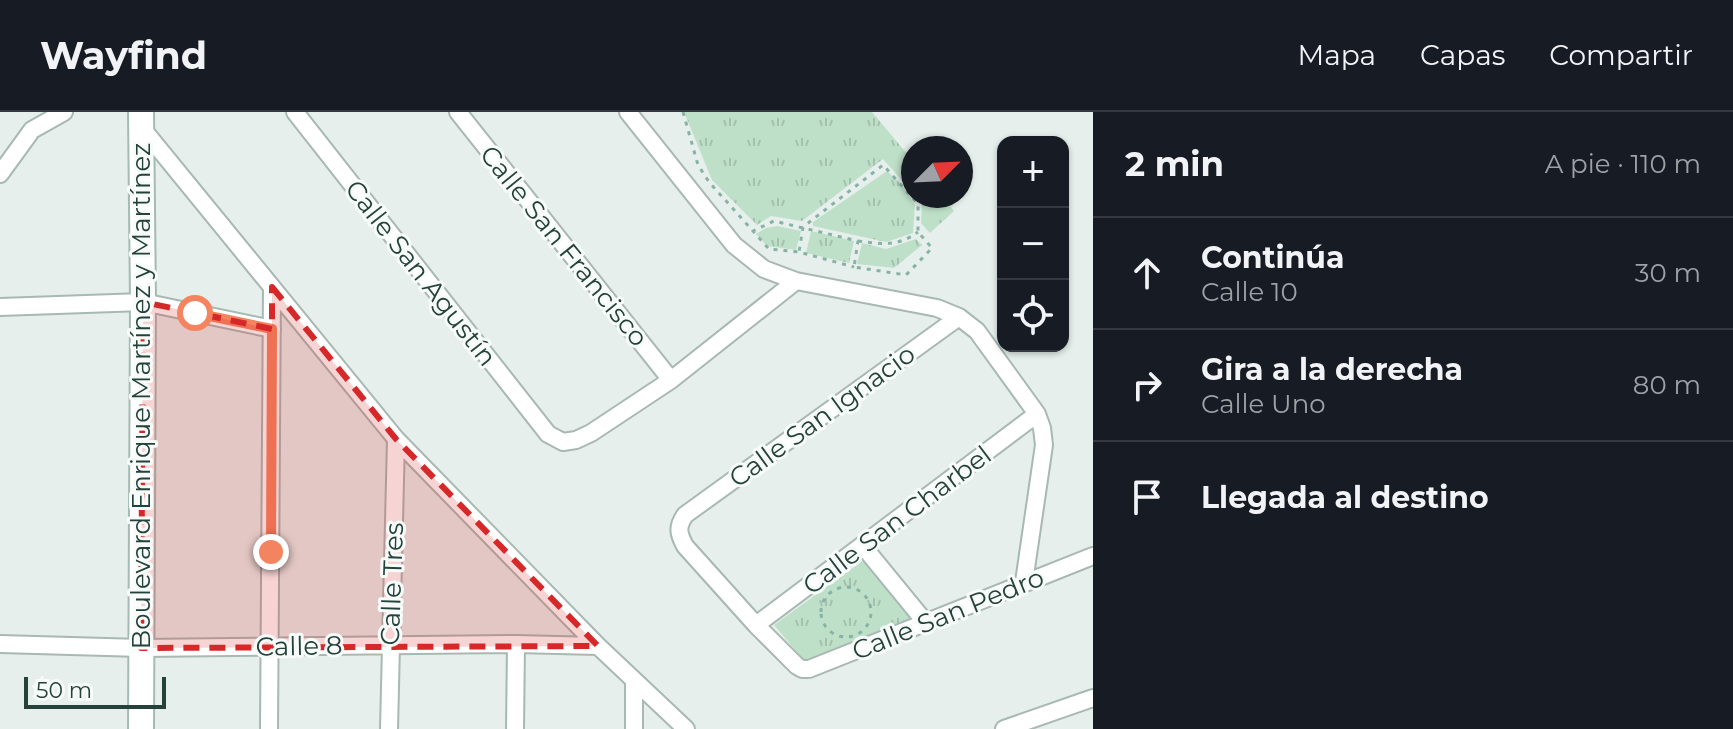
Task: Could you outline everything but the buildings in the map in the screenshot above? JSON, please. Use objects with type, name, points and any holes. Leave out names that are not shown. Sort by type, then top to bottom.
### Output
[{"type":"street","points":[[0,174],[32,130],[64,112]]},
{"type":"street","name":"Calle San Agustín","points":[[295,112],[548,434],[563,442],[583,437],[671,380]]},
{"type":"street","name":"Calle San Francisco","points":[[458,112],[671,380]]},
{"type":"street","points":[[628,112],[734,245],[764,269],[796,281],[937,308],[959,317],[977,331],[1037,414],[1042,428],[1044,445],[1024,582]]},
{"type":"street","points":[[141,120],[396,439],[598,646],[686,729]]},
{"type":"street","name":"Boulevard Enrique Martínez y Martínez","points":[[141,120],[141,729]]},
{"type":"street","points":[[671,380],[796,281]]},
{"type":"street","points":[[269,729],[272,287]]},
{"type":"street","points":[[0,307],[143,302],[272,329]]},
{"type":"street","name":"Calle San Ignacio","points":[[756,625],[685,546],[679,534],[679,524],[685,515],[959,317]]},
{"type":"street","name":"Calle San Charbel","points":[[756,625],[1037,414]]},
{"type":"street","name":"Calle Tres","points":[[389,729],[396,439]]},
{"type":"street","points":[[863,546],[926,623]]},
{"type":"street","name":"Calle San Pedro","points":[[756,625],[797,666],[802,669],[818,667],[1093,556]]},
{"type":"street","name":"Calle 8","points":[[0,644],[141,648],[598,646]]},
{"type":"street","points":[[515,729],[516,644]]},
{"type":"street","points":[[634,682],[634,729]]},
{"type":"street","points":[[1004,729],[1093,698]]},
{"type":"path","points":[[683,112],[698,165],[709,182],[769,249],[799,252],[854,267],[906,275],[932,248],[918,232],[918,204],[883,165],[803,227],[799,252]]},
{"type":"path","points":[[753,231],[774,221],[858,241],[889,245],[918,232]]},
{"type":"path","points":[[854,267],[858,241]]},
{"type":"path","points":[[838,588],[855,588],[868,599],[869,624],[857,636],[833,634],[822,622],[821,605],[830,592],[838,588]]},
{"type":"path","points":[[848,645],[862,639]]},
{"type":"highlighted area","points":[[272,287],[396,439],[598,646],[141,648],[143,302],[272,329]]},
{"type":"green space","points":[[684,112],[872,112],[901,147],[901,179],[883,159],[802,221],[771,216],[757,225],[712,180]]},
{"type":"green space","points":[[887,171],[901,184],[901,208],[915,208],[913,233],[886,242],[813,226],[813,222]]},
{"type":"green space","points":[[922,208],[952,208],[954,211],[930,233],[921,223]]},
{"type":"green space","points":[[777,226],[801,231],[796,250],[767,246],[756,234]]},
{"type":"green space","points":[[811,231],[854,241],[849,263],[806,253]]},
{"type":"green space","points":[[916,239],[922,245],[894,268],[857,264],[862,243],[886,249]]},
{"type":"green space","points":[[865,559],[913,617],[806,663],[774,625]]},
{"type":"route","points":[[195,313],[272,329],[271,552]]}]
